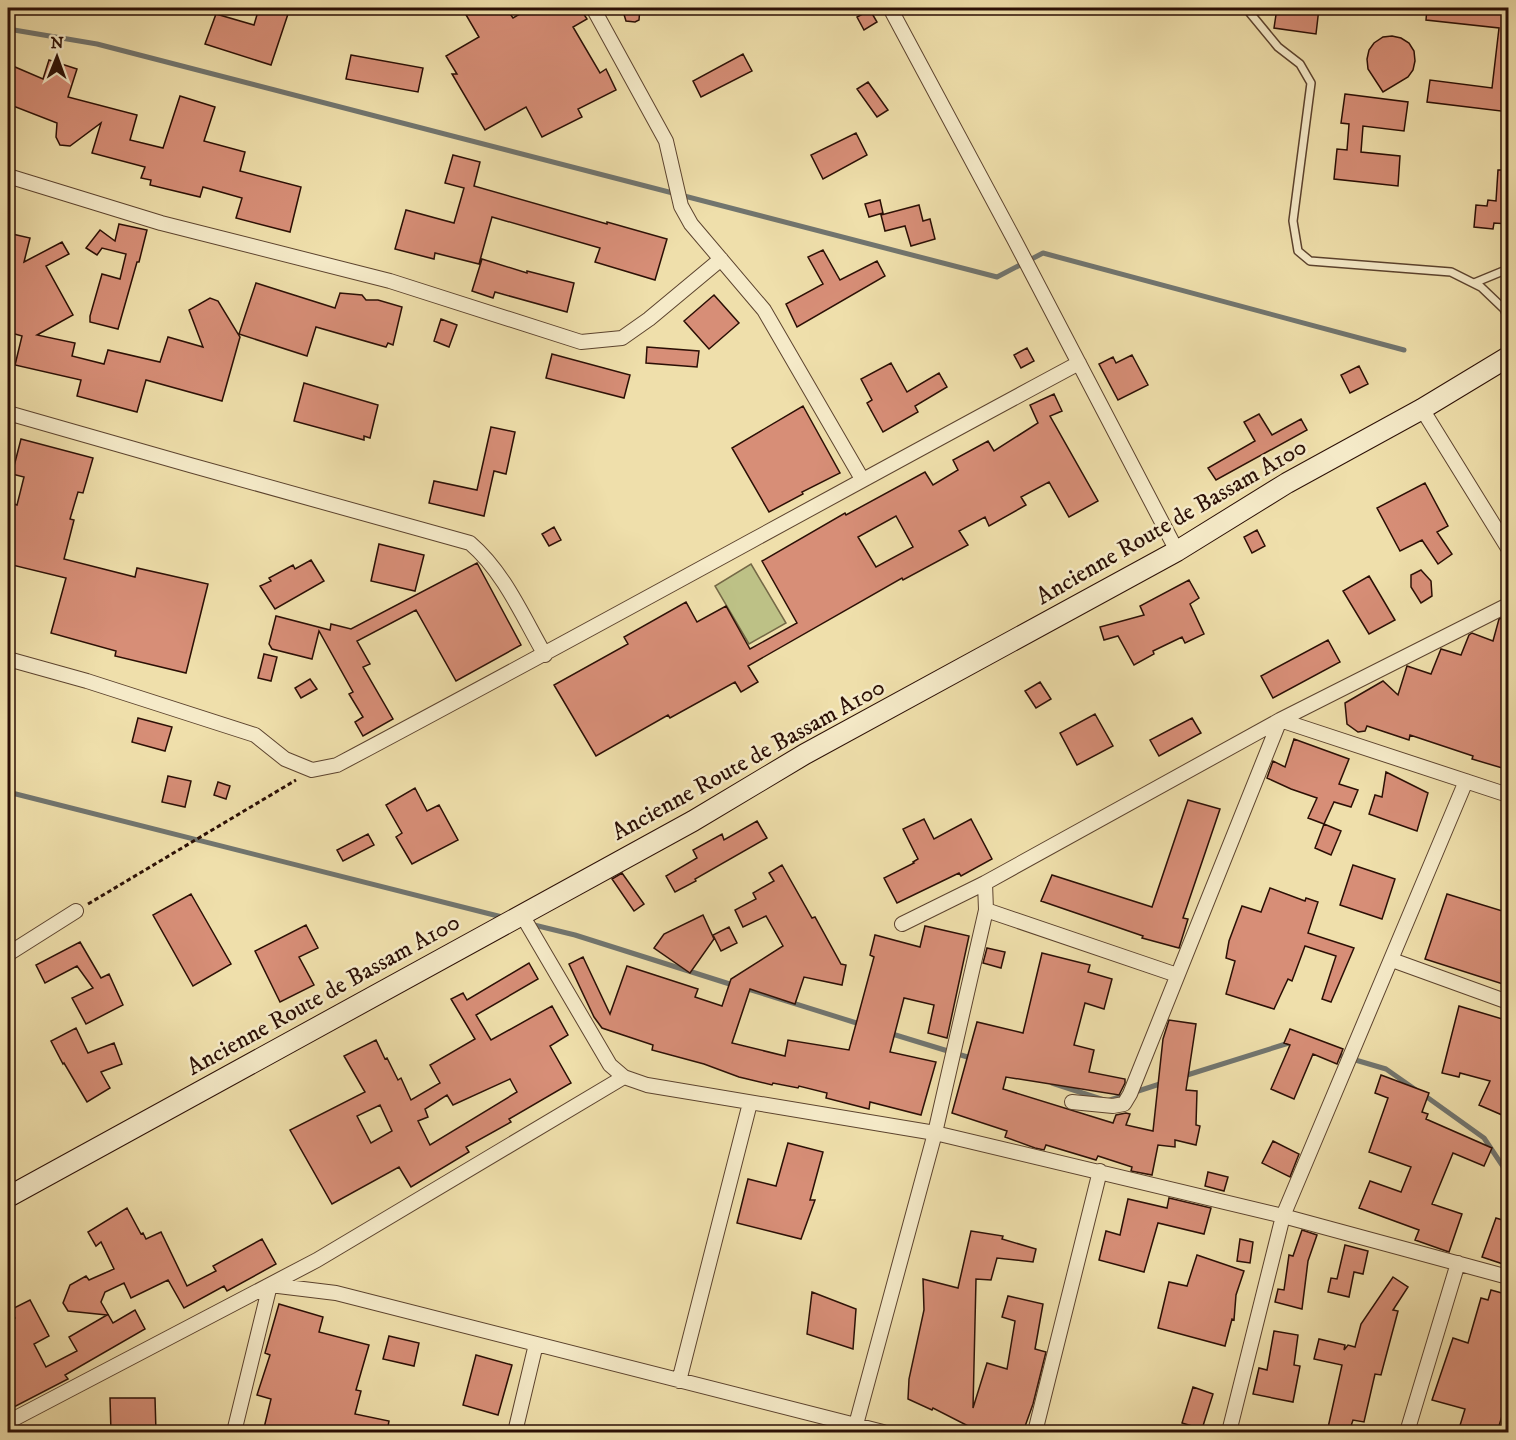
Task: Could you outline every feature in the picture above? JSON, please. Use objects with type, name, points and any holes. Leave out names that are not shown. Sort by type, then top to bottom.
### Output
[{"type":"main road","name":"Ancienne Route de Bassam A100","points":[[8,1197],[693,821],[805,754],[1177,551],[1287,483],[1422,409],[1509,357]]},
{"type":"street","points":[[593,8],[666,141],[681,206],[691,224],[764,310],[862,479]]},
{"type":"street","points":[[890,8],[1177,551]]},
{"type":"street","points":[[8,176],[161,223],[390,281],[581,342],[622,338],[649,319],[721,259]]},
{"type":"street","points":[[8,660],[87,681],[255,735],[285,759],[312,770],[337,765],[545,655],[862,479],[1079,363]]},
{"type":"street","points":[[1422,409],[1509,548]]},
{"type":"street","points":[[8,413],[470,543],[487,557],[545,655]]},
{"type":"street","points":[[902,924],[985,883],[1280,720],[1509,605]]},
{"type":"street","points":[[1280,720],[1509,795]]},
{"type":"street","points":[[1072,1102],[1113,1106],[1124,1104],[1130,1094],[1280,720]]},
{"type":"street","points":[[1229,1432],[1283,1216],[1466,781]]},
{"type":"street","points":[[855,1429],[935,1132],[986,910],[985,883]]},
{"type":"street","points":[[986,910],[1177,975]]},
{"type":"street","points":[[8,954],[76,911]]},
{"type":"street","points":[[522,915],[610,1065],[624,1077],[647,1085],[935,1132],[1283,1216],[1509,1277]]},
{"type":"street","points":[[1392,960],[1509,1002]]},
{"type":"street","points":[[8,1422],[317,1260],[624,1077]]},
{"type":"street","points":[[679,1381],[750,1103]]},
{"type":"street","points":[[1035,1432],[1100,1171]]},
{"type":"street","points":[[1407,1432],[1458,1263]]},
{"type":"street","points":[[270,1286],[336,1293],[679,1381],[855,1429],[883,1432]]},
{"type":"street","points":[[234,1432],[270,1286]]},
{"type":"street","points":[[515,1432],[536,1344]]},
{"type":"lane","points":[[1250,13],[1278,47],[1300,64],[1311,83],[1293,221],[1298,251],[1310,261],[1451,272],[1481,287],[1504,309],[1509,318]]},
{"type":"lane","points":[[1474,284],[1509,269]]},
{"type":"path","points":[[76,911],[312,770]]},
{"type":"green space","points":[[751,564],[786,623],[749,644],[715,586]]},
{"type":"building","points":[[259,8],[290,8],[271,65],[205,44],[216,14],[254,25]]},
{"type":"building","points":[[462,8],[506,8],[513,18],[530,8],[580,8],[587,19],[573,27],[600,73],[606,69],[616,90],[578,109],[582,117],[542,137],[526,107],[485,130],[452,74],[457,74],[446,56],[479,37]]},
{"type":"building","points":[[622,8],[640,8],[639,20],[626,21]]},
{"type":"building","points":[[1277,8],[1319,8],[1316,34],[1274,28]]},
{"type":"building","points":[[1427,8],[1506,8],[1505,20],[1509,20],[1509,112],[1427,102],[1430,80],[1492,88],[1499,28],[1426,20]]},
{"type":"building","points":[[870,10],[877,22],[864,30],[857,17]]},
{"type":"building","points":[[1392,36],[1409,43],[1414,51],[1415,61],[1408,77],[1383,92],[1368,69],[1367,59],[1374,43],[1383,37]]},
{"type":"building","points":[[743,54],[752,71],[701,97],[693,81]]},
{"type":"building","points":[[351,55],[423,68],[418,92],[346,79]]},
{"type":"building","points":[[49,60],[77,69],[68,97],[137,115],[130,140],[163,148],[180,96],[215,107],[204,141],[245,152],[240,171],[301,187],[290,232],[236,218],[242,198],[203,187],[200,197],[150,185],[151,180],[141,178],[145,167],[92,153],[101,123],[70,146],[60,145],[56,137],[57,123],[8,104],[8,64],[43,79]]},
{"type":"building","points":[[868,82],[888,110],[877,117],[857,89]]},
{"type":"building","points":[[1345,94],[1408,102],[1404,131],[1363,126],[1361,152],[1400,156],[1398,186],[1334,179],[1337,149],[1347,150],[1349,124],[1341,123]]},
{"type":"building","points":[[856,133],[867,155],[823,179],[811,155]]},
{"type":"building","points":[[453,155],[480,162],[474,186],[667,239],[655,280],[595,262],[600,248],[492,217],[479,264],[435,253],[434,259],[395,249],[406,210],[454,223],[464,188],[445,183]]},
{"type":"building","points":[[1498,170],[1509,170],[1509,224],[1494,223],[1493,229],[1474,227],[1476,205],[1487,206],[1488,200],[1496,201]]},
{"type":"building","points":[[880,200],[883,213],[869,217],[865,204]]},
{"type":"building","points":[[919,205],[923,221],[930,219],[935,239],[911,246],[905,226],[885,231],[881,215]]},
{"type":"building","points":[[119,224],[147,230],[118,329],[90,322],[90,316],[102,274],[120,279],[126,254],[102,248],[97,255],[86,248],[100,230],[115,241]]},
{"type":"building","points":[[8,233],[30,238],[24,262],[62,242],[69,254],[46,266],[73,315],[37,335],[75,343],[72,356],[104,364],[108,350],[160,362],[168,337],[203,347],[189,310],[210,298],[218,301],[240,337],[222,401],[146,380],[137,412],[77,396],[81,380],[15,365],[22,336],[8,332]]},
{"type":"building","points":[[823,250],[840,280],[877,261],[885,276],[797,327],[786,304],[823,284],[808,257]]},
{"type":"building","points":[[482,259],[527,273],[527,271],[574,283],[567,312],[495,292],[493,298],[472,291]]},
{"type":"building","points":[[256,283],[335,308],[340,293],[362,295],[366,300],[378,300],[402,307],[393,345],[388,343],[386,347],[316,327],[307,356],[239,334]]},
{"type":"building","points":[[714,295],[739,323],[709,349],[684,321]]},
{"type":"building","points":[[441,319],[457,325],[449,347],[434,341]]},
{"type":"building","points":[[647,347],[699,351],[697,367],[646,363]]},
{"type":"building","points":[[1027,348],[1034,361],[1021,368],[1014,355]]},
{"type":"building","points":[[552,354],[630,375],[624,398],[546,378]]},
{"type":"building","points":[[1132,355],[1148,385],[1118,400],[1099,364],[1113,357],[1116,363]]},
{"type":"building","points":[[891,363],[907,392],[939,373],[947,387],[915,406],[918,412],[883,432],[867,403],[872,400],[861,379]]},
{"type":"building","points":[[1359,366],[1368,384],[1350,393],[1341,375]]},
{"type":"building","points":[[304,383],[378,405],[370,438],[364,436],[364,440],[294,421]]},
{"type":"building","points":[[1054,394],[1062,411],[1050,416],[1098,501],[1069,517],[1049,482],[1021,497],[1026,505],[989,526],[985,517],[959,531],[968,545],[903,580],[902,578],[748,666],[758,682],[741,692],[735,682],[670,718],[668,715],[596,756],[554,685],[628,644],[624,637],[686,602],[697,622],[726,606],[750,649],[797,623],[762,561],[845,513],[846,515],[925,472],[933,485],[958,470],[953,460],[988,441],[994,451],[1038,423],[1030,405]],"holes":[[[896,516],[913,547],[876,567],[858,537]]]},
{"type":"building","points":[[803,406],[840,473],[769,512],[732,448]]},
{"type":"building","points":[[1259,414],[1272,435],[1301,419],[1307,430],[1216,480],[1208,468],[1255,441],[1244,422]]},
{"type":"building","points":[[491,427],[515,432],[506,474],[494,471],[484,516],[429,503],[434,481],[477,490]]},
{"type":"building","points":[[21,439],[93,458],[83,493],[78,492],[70,519],[74,520],[64,559],[135,577],[137,568],[208,584],[186,673],[115,656],[116,651],[51,633],[66,578],[8,564],[8,502],[17,505],[24,477],[12,474]]},
{"type":"building","points":[[1425,483],[1448,526],[1437,532],[1452,554],[1438,564],[1422,540],[1400,551],[1377,508]]},
{"type":"building","points":[[554,527],[561,540],[549,546],[542,534]]},
{"type":"building","points":[[1257,530],[1265,546],[1252,553],[1244,537]]},
{"type":"building","points":[[379,544],[424,555],[415,591],[371,581]]},
{"type":"building","points":[[311,560],[324,581],[275,609],[260,586],[271,581],[269,578],[293,565],[295,569]]},
{"type":"building","points":[[477,563],[521,645],[456,681],[416,610],[357,641],[370,664],[363,667],[393,719],[363,736],[355,722],[363,717],[349,694],[353,692],[319,631],[312,659],[272,649],[269,644],[276,616],[330,630],[331,624],[351,629]]},
{"type":"building","points":[[1421,570],[1431,581],[1432,596],[1421,603],[1411,587],[1411,575]]},
{"type":"building","points":[[1369,576],[1395,620],[1369,634],[1343,591]]},
{"type":"building","points":[[1189,580],[1199,598],[1190,604],[1204,634],[1185,643],[1182,637],[1153,651],[1154,654],[1134,665],[1118,636],[1104,640],[1100,627],[1144,615],[1140,606]]},
{"type":"building","points":[[1509,615],[1509,770],[1472,759],[1473,756],[1410,735],[1409,740],[1367,726],[1365,731],[1358,732],[1347,724],[1345,703],[1383,681],[1398,695],[1407,666],[1431,674],[1441,649],[1461,655],[1472,633],[1493,641],[1499,619]]},
{"type":"building","points":[[1328,640],[1340,662],[1273,698],[1261,676]]},
{"type":"building","points":[[264,654],[277,657],[271,681],[258,678]]},
{"type":"building","points":[[310,679],[317,689],[301,698],[295,688]]},
{"type":"building","points":[[1040,682],[1051,699],[1036,708],[1025,691]]},
{"type":"building","points":[[1095,714],[1113,746],[1077,765],[1060,733]]},
{"type":"building","points":[[138,718],[172,727],[165,751],[132,742]]},
{"type":"building","points":[[1192,718],[1201,733],[1159,756],[1150,740]]},
{"type":"building","points":[[1294,739],[1349,759],[1339,784],[1358,790],[1351,807],[1334,802],[1324,824],[1308,818],[1317,798],[1267,778],[1273,761],[1285,767]]},
{"type":"building","points":[[1386,772],[1428,793],[1417,831],[1369,814],[1375,795],[1382,797]]},
{"type":"building","points":[[168,776],[191,781],[185,807],[162,802]]},
{"type":"building","points":[[218,782],[230,786],[226,799],[214,795]]},
{"type":"building","points":[[415,788],[427,811],[439,805],[458,840],[412,864],[396,837],[402,833],[386,805]]},
{"type":"building","points":[[1188,800],[1220,809],[1183,918],[1188,919],[1179,948],[1142,938],[1143,936],[1041,901],[1052,875],[1152,907]]},
{"type":"building","points":[[924,819],[934,839],[971,819],[992,859],[961,876],[959,873],[897,903],[884,878],[918,859],[903,829]]},
{"type":"building","points":[[757,821],[767,838],[675,892],[666,876],[697,858],[693,850],[722,834],[724,840]]},
{"type":"building","points":[[1324,824],[1341,831],[1331,855],[1315,848]]},
{"type":"building","points":[[368,834],[374,845],[343,861],[337,850]]},
{"type":"building","points":[[782,865],[841,964],[846,965],[842,985],[804,977],[795,1004],[750,989],[732,1043],[785,1056],[788,1040],[849,1050],[874,957],[870,955],[875,935],[920,947],[925,926],[969,936],[947,1038],[928,1033],[934,1005],[904,998],[890,1052],[936,1062],[921,1115],[870,1102],[869,1109],[826,1098],[827,1093],[799,1086],[798,1088],[773,1083],[772,1085],[739,1077],[704,1064],[652,1050],[653,1045],[602,1028],[594,1017],[569,964],[583,957],[610,1014],[627,966],[698,989],[695,997],[722,1006],[731,979],[783,946],[766,916],[743,927],[735,910],[756,899],[753,893],[774,881],[769,873]]},
{"type":"building","points":[[1353,865],[1395,879],[1382,919],[1340,905]]},
{"type":"building","points":[[622,873],[644,904],[634,911],[612,879]]},
{"type":"building","points":[[1270,888],[1305,901],[1306,898],[1318,902],[1308,933],[1354,948],[1331,1002],[1322,999],[1336,956],[1305,946],[1292,981],[1288,979],[1274,1009],[1226,994],[1235,961],[1226,958],[1229,941],[1242,906],[1261,912]]},
{"type":"building","points":[[191,894],[231,964],[193,986],[153,915]]},
{"type":"building","points":[[1447,894],[1509,913],[1509,986],[1425,959]]},
{"type":"building","points":[[703,915],[714,939],[690,973],[654,948],[664,934]]},
{"type":"building","points":[[306,925],[318,948],[299,957],[314,985],[280,1002],[255,951]]},
{"type":"building","points":[[729,927],[737,943],[721,951],[713,935]]},
{"type":"building","points":[[80,942],[101,978],[109,974],[123,1005],[86,1024],[72,998],[93,988],[77,966],[45,983],[36,965]]},
{"type":"building","points":[[987,948],[1005,952],[1001,968],[983,963]]},
{"type":"building","points":[[1042,953],[1090,965],[1088,972],[1112,979],[1104,1009],[1085,1003],[1074,1045],[1094,1050],[1089,1072],[1125,1079],[1125,1083],[1119,1095],[1006,1077],[1003,1089],[1113,1123],[1116,1115],[1130,1114],[1126,1125],[1153,1131],[1163,1039],[1169,1020],[1196,1024],[1186,1090],[1197,1091],[1196,1125],[1200,1126],[1196,1145],[1175,1140],[1175,1147],[1158,1145],[1152,1175],[1131,1171],[1132,1167],[1098,1156],[1096,1160],[1046,1145],[1044,1150],[1035,1148],[1005,1137],[1007,1131],[952,1113],[977,1022],[1023,1033]]},
{"type":"building","points":[[529,963],[538,979],[476,1015],[491,1040],[552,1006],[568,1035],[550,1046],[571,1083],[509,1119],[511,1122],[466,1147],[469,1152],[411,1187],[399,1167],[332,1204],[290,1130],[365,1092],[344,1056],[376,1040],[398,1080],[401,1078],[411,1100],[440,1083],[430,1065],[475,1039],[451,999],[463,993],[467,1000]],"holes":[[[510,1079],[517,1092],[430,1145],[418,1121],[428,1117],[425,1109],[447,1095],[453,1105]],[[380,1105],[392,1131],[371,1143],[357,1116]]]},
{"type":"building","points":[[1459,1006],[1509,1021],[1509,1118],[1479,1105],[1490,1081],[1460,1073],[1459,1077],[1442,1073]]},
{"type":"building","points":[[76,1028],[88,1053],[114,1043],[122,1064],[101,1072],[110,1088],[87,1102],[51,1041]]},
{"type":"building","points":[[1290,1029],[1343,1049],[1337,1064],[1313,1054],[1294,1099],[1271,1089],[1290,1045],[1284,1043]]},
{"type":"building","points":[[1381,1075],[1429,1093],[1422,1112],[1428,1114],[1426,1119],[1492,1148],[1484,1166],[1453,1153],[1432,1204],[1462,1214],[1449,1252],[1415,1240],[1419,1230],[1359,1208],[1370,1181],[1401,1192],[1411,1167],[1369,1152],[1388,1098],[1375,1093]]},
{"type":"building","points":[[1273,1141],[1299,1154],[1290,1177],[1262,1163]]},
{"type":"building","points":[[788,1143],[823,1152],[810,1200],[815,1200],[801,1239],[737,1223],[748,1179],[776,1186]]},
{"type":"building","points":[[1208,1172],[1228,1177],[1224,1191],[1205,1186]]},
{"type":"building","points":[[1169,1198],[1211,1208],[1204,1234],[1158,1223],[1144,1272],[1099,1260],[1106,1231],[1120,1235],[1128,1199],[1167,1208]]},
{"type":"building","points":[[127,1208],[146,1239],[161,1232],[187,1286],[216,1271],[213,1266],[262,1239],[276,1264],[227,1291],[224,1286],[184,1308],[168,1280],[131,1298],[124,1283],[105,1292],[101,1302],[113,1323],[135,1310],[145,1329],[65,1375],[68,1379],[12,1408],[8,1399],[8,1322],[15,1318],[10,1310],[30,1300],[49,1336],[34,1344],[46,1367],[77,1351],[69,1337],[107,1315],[68,1311],[63,1303],[70,1285],[86,1276],[89,1280],[114,1269],[101,1242],[96,1246],[88,1232]]},
{"type":"building","points":[[1496,1218],[1509,1222],[1509,1249],[1503,1264],[1482,1257]]},
{"type":"building","points":[[1302,1230],[1317,1235],[1308,1261],[1302,1309],[1275,1302],[1278,1289],[1284,1290],[1289,1255],[1293,1256]]},
{"type":"building","points":[[971,1231],[1003,1236],[1002,1239],[1036,1249],[1033,1262],[997,1258],[991,1280],[976,1279],[973,1408],[987,1363],[1007,1369],[1015,1321],[1002,1317],[1008,1296],[1043,1304],[1035,1349],[1046,1352],[1033,1404],[1023,1432],[992,1432],[974,1429],[933,1408],[932,1410],[908,1399],[909,1379],[924,1310],[923,1279],[958,1288]]},
{"type":"building","points":[[1240,1239],[1253,1242],[1250,1263],[1237,1261]]},
{"type":"building","points":[[1345,1245],[1368,1251],[1363,1274],[1354,1272],[1349,1297],[1328,1292],[1331,1278],[1337,1279]]},
{"type":"building","points":[[1197,1255],[1244,1271],[1236,1295],[1234,1320],[1232,1319],[1225,1346],[1158,1328],[1169,1282],[1187,1286]]},
{"type":"building","points":[[1393,1277],[1408,1287],[1393,1310],[1398,1311],[1381,1375],[1375,1374],[1364,1422],[1353,1420],[1349,1432],[1327,1432],[1342,1365],[1314,1359],[1319,1339],[1345,1345],[1344,1350],[1348,1345],[1355,1347],[1361,1324]]},
{"type":"building","points":[[1491,1290],[1509,1295],[1509,1394],[1497,1432],[1458,1432],[1465,1409],[1432,1400],[1453,1338],[1468,1343],[1481,1298],[1488,1300]]},
{"type":"building","points":[[812,1292],[856,1309],[853,1349],[807,1334]]},
{"type":"building","points":[[279,1304],[323,1317],[319,1332],[369,1345],[356,1390],[361,1391],[355,1414],[389,1421],[387,1432],[263,1432],[271,1399],[257,1395],[270,1355],[265,1353]]},
{"type":"building","points":[[1274,1331],[1298,1335],[1294,1365],[1300,1366],[1293,1402],[1253,1394],[1259,1368],[1267,1370]]},
{"type":"building","points":[[389,1336],[419,1343],[414,1366],[383,1359]]},
{"type":"building","points":[[476,1355],[512,1365],[498,1415],[463,1405]]},
{"type":"building","points":[[1193,1387],[1213,1394],[1202,1429],[1182,1423]]},
{"type":"building","points":[[110,1398],[155,1398],[156,1432],[111,1432]]},
{"type":"waterway","points":[[8,29],[97,44],[997,277],[1043,253],[1404,350]]},
{"type":"waterway","points":[[8,792],[506,918]]},
{"type":"waterway","points":[[530,924],[575,935],[736,986]]},
{"type":"waterway","points":[[745,988],[863,1025]]},
{"type":"waterway","points":[[889,1033],[974,1059]]},
{"type":"waterway","points":[[1184,1076],[1292,1042]]},
{"type":"waterway","points":[[1335,1054],[1386,1069],[1416,1090]]},
{"type":"waterway","points":[[1052,1083],[1107,1101],[1163,1083]]},
{"type":"waterway","points":[[1424,1095],[1484,1138],[1508,1174]]}]
